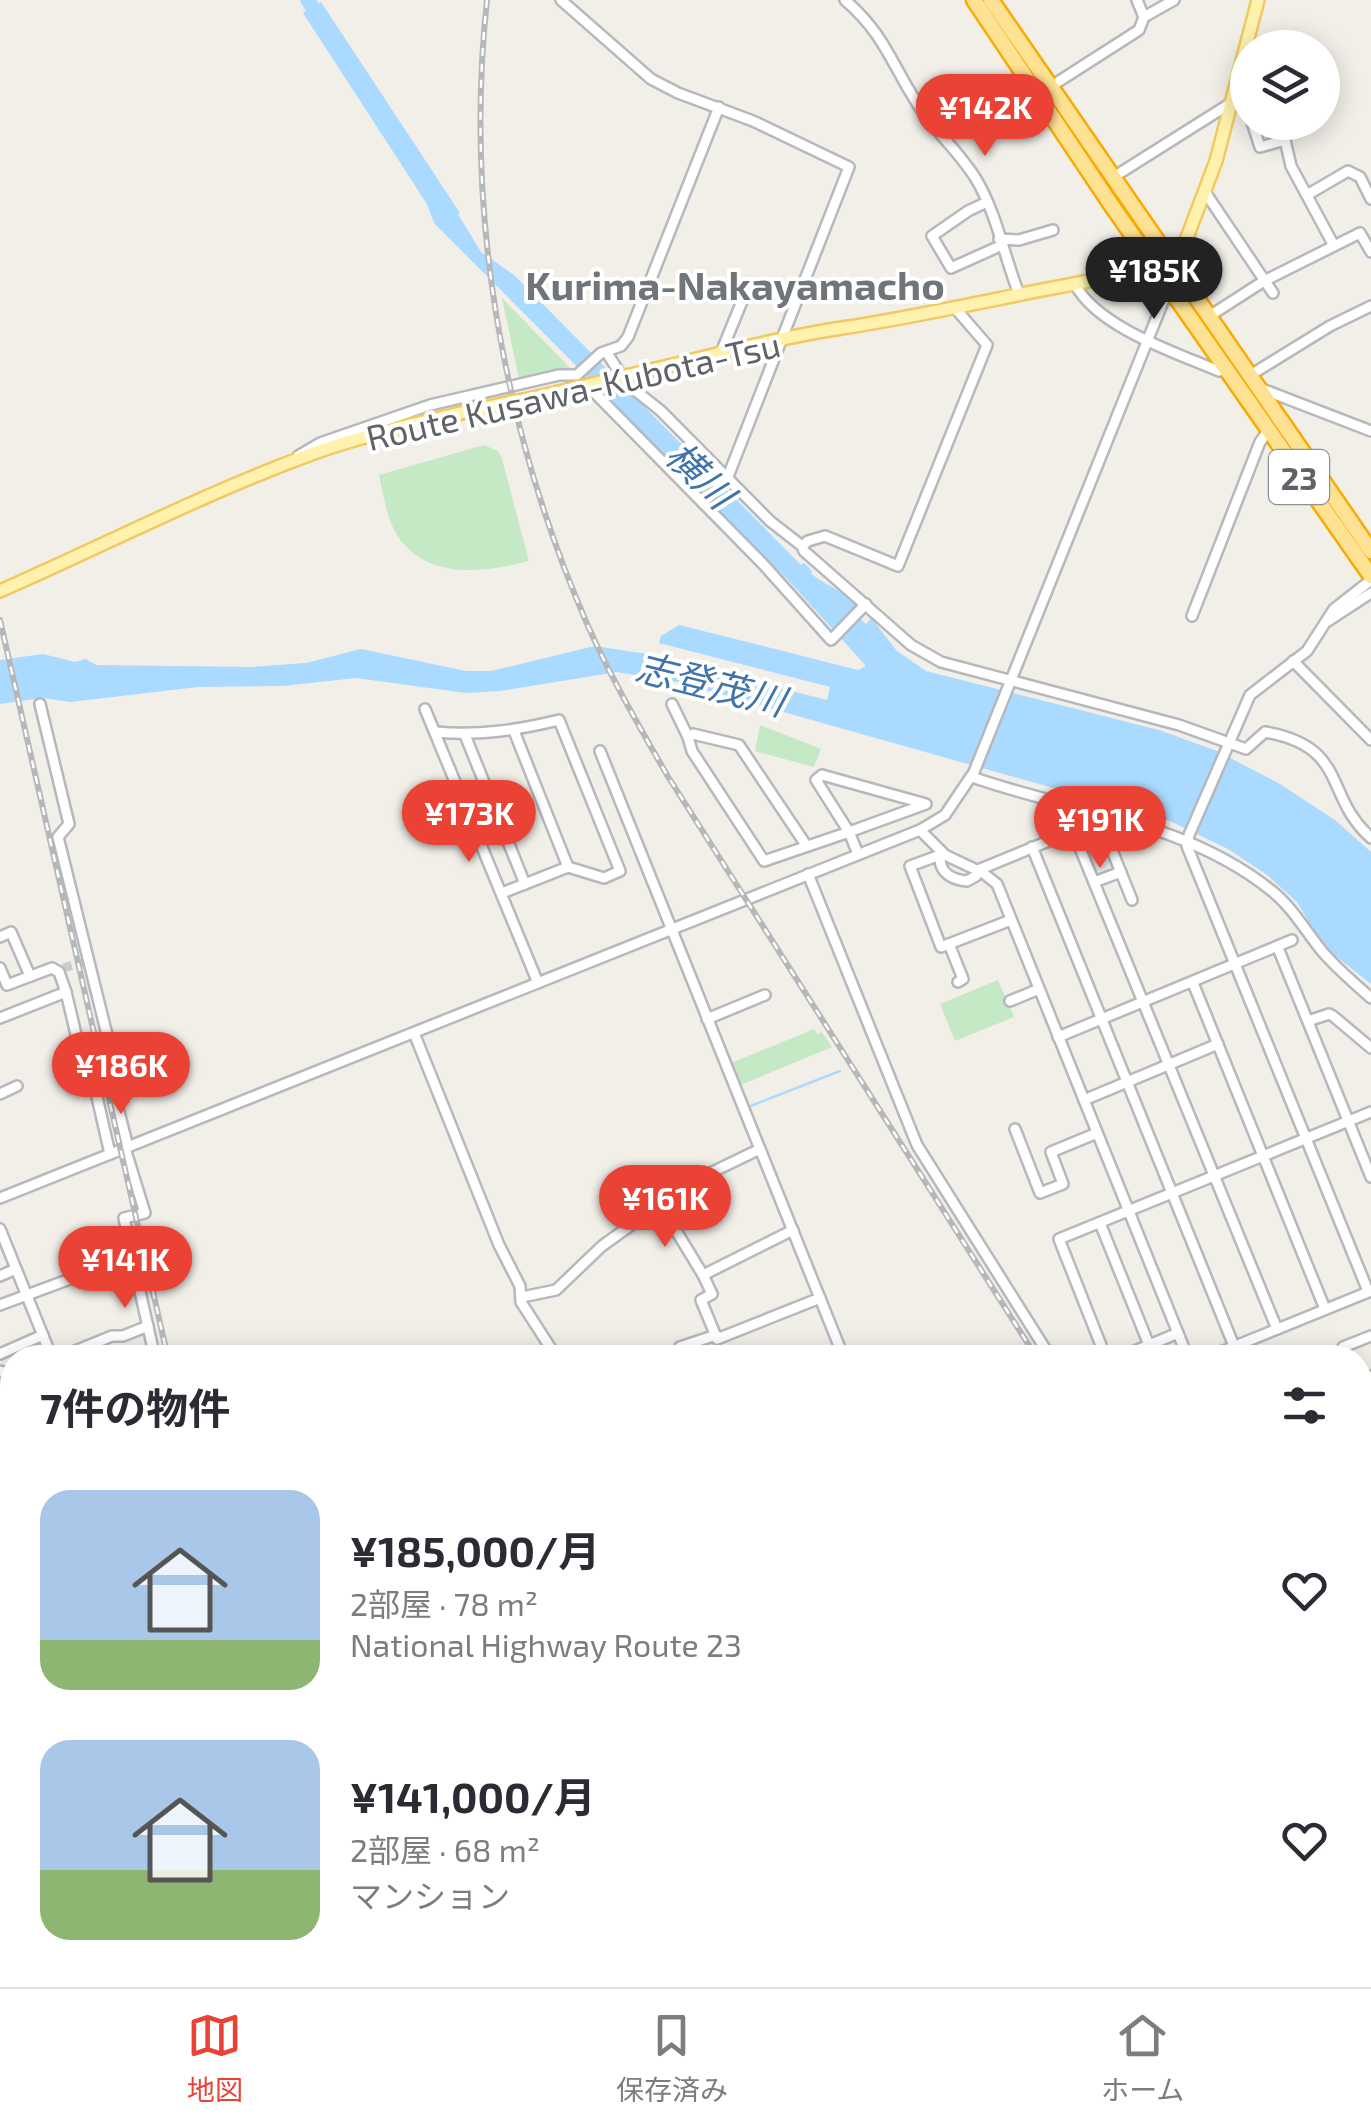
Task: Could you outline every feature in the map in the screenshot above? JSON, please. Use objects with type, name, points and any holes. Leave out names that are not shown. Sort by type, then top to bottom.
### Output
[{"type":"highway","name":"23","points":[[974,0],[1370,584]]},
{"type":"highway","name":"23","points":[[991,0],[1371,551]]},
{"type":"main road","points":[[1250,30],[1258,0]]},
{"type":"main road","points":[[1168,258],[1183,248],[1205,192],[1230,106]]},
{"type":"main road","name":"Route Kusawa-Kubota-Tsu","points":[[0,591],[298,460],[392,429],[517,401],[580,378],[625,376],[1075,284],[1168,258]]},
{"type":"street","points":[[560,0],[651,79],[849,167],[727,479],[703,503]]},
{"type":"street","points":[[845,0],[874,28],[926,118],[964,163],[997,222],[1019,294]]},
{"type":"street","points":[[1137,0],[1144,17]]},
{"type":"street","points":[[1050,86],[1139,30],[1144,17],[1174,0]]},
{"type":"street","points":[[1112,178],[1230,104]]},
{"type":"street","points":[[580,378],[604,353],[622,346],[628,336],[720,107]]},
{"type":"street","points":[[1258,140],[1260,147],[1285,140],[1291,166],[1333,244]]},
{"type":"street","points":[[1307,195],[1348,171],[1360,176],[1371,199]]},
{"type":"street","points":[[1205,192],[1273,293]]},
{"type":"street","points":[[987,202],[968,210],[932,236],[952,268],[1000,242],[1053,230]]},
{"type":"street","points":[[1208,318],[1264,281],[1333,244],[1360,233],[1370,249]]},
{"type":"street","points":[[1075,284],[1098,310],[1148,340],[1219,372]]},
{"type":"street","points":[[0,1198],[920,830],[949,811],[973,774],[1169,288]]},
{"type":"street","points":[[720,355],[746,294]]},
{"type":"street","points":[[1253,381],[1330,326],[1371,306]]},
{"type":"street","points":[[802,546],[825,536],[898,566],[986,345],[955,308]]},
{"type":"street","points":[[604,353],[626,383],[639,390],[770,522],[924,655],[1011,683],[1179,725],[1246,749],[1265,732],[1286,736],[1310,746],[1332,773],[1350,819],[1371,838]]},
{"type":"street","points":[[298,460],[298,454],[320,442],[445,400],[559,374],[580,378],[831,640],[866,604]]},
{"type":"street","points":[[1253,381],[1371,432]]},
{"type":"street","points":[[1192,616],[1260,442],[1268,431]]},
{"type":"street","points":[[1236,1345],[1370,1291],[1236,965],[1189,838],[1250,695],[1307,651],[1328,621],[1370,584]]},
{"type":"street","points":[[1293,661],[1371,740]]},
{"type":"street","points":[[40,704],[68,824],[58,837],[115,1067],[127,1148],[145,1213],[124,1218],[152,1345]]},
{"type":"street","points":[[672,704],[692,751],[764,861],[926,804]]},
{"type":"street","points":[[426,709],[538,983]]},
{"type":"street","points":[[436,732],[465,735],[514,731],[559,720],[620,871],[604,878],[568,867],[502,893]]},
{"type":"street","points":[[514,731],[568,867]]},
{"type":"street","points":[[688,737],[693,734],[739,745],[806,846]]},
{"type":"street","points":[[465,735],[526,884]]},
{"type":"street","points":[[600,751],[839,1345]]},
{"type":"street","points":[[858,854],[849,832],[816,780],[822,774],[949,811]]},
{"type":"street","points":[[973,774],[1189,838],[1216,853],[1276,894],[1340,972],[1371,998]]},
{"type":"street","points":[[1103,828],[1132,900]]},
{"type":"street","points":[[920,830],[943,854],[978,870],[996,884],[1183,1345]]},
{"type":"street","points":[[943,854],[940,864],[953,878],[967,881],[978,870],[1073,831],[1276,1328]]},
{"type":"street","points":[[1032,848],[1234,1345]]},
{"type":"street","points":[[943,854],[910,866],[941,947],[1011,920]]},
{"type":"street","points":[[1094,882],[1121,872]]},
{"type":"street","points":[[808,874],[917,1145],[1043,1345]]},
{"type":"street","points":[[0,937],[11,932],[30,976]]},
{"type":"street","points":[[1058,1037],[1292,940]]},
{"type":"street","points":[[949,944],[963,974]]},
{"type":"street","points":[[1278,948],[1371,1177]]},
{"type":"street","points":[[0,968],[7,985],[52,968],[61,970],[86,1076],[95,1088],[110,1154]]},
{"type":"street","points":[[1193,982],[1324,1309]]},
{"type":"street","points":[[1010,1001],[1039,989]]},
{"type":"street","points":[[0,1018],[66,992]]},
{"type":"street","points":[[707,1019],[764,995]]},
{"type":"street","points":[[1308,1021],[1333,1016],[1371,1048]]},
{"type":"street","points":[[414,1032],[499,1245],[520,1286],[521,1302],[549,1345]]},
{"type":"street","points":[[1084,1100],[1218,1044]]},
{"type":"street","points":[[95,1088],[115,1084]]},
{"type":"street","points":[[0,1094],[17,1086]]},
{"type":"street","points":[[1101,1345],[1059,1239],[1371,1112]]},
{"type":"street","points":[[1015,1128],[1040,1193],[1063,1184],[1051,1152],[1097,1133]]},
{"type":"street","points":[[522,1298],[560,1287],[602,1246],[706,1176],[760,1149]]},
{"type":"street","points":[[656,1210],[668,1229],[675,1229],[704,1275],[712,1294],[702,1300],[717,1338],[820,1298]]},
{"type":"street","points":[[1100,1223],[1149,1344],[1178,1333]]},
{"type":"street","points":[[0,1229],[48,1345]]},
{"type":"street","points":[[704,1275],[792,1230]]},
{"type":"street","points":[[0,1305],[132,1256]]},
{"type":"street","points":[[0,1276],[16,1269]]},
{"type":"street","points":[[89,1345],[148,1326]]},
{"type":"street","points":[[686,1345],[716,1334]]},
{"type":"street","points":[[20,1345],[43,1335]]},
{"type":"green space","points":[[502,298],[574,372],[519,379]]},
{"type":"green space","points":[[484,445],[498,451],[502,459],[529,561],[479,570],[429,563],[397,535],[379,475]]},
{"type":"green space","points":[[760,725],[821,749],[814,767],[755,751]]},
{"type":"green space","points":[[998,980],[1014,1017],[955,1041],[940,1004]]},
{"type":"green space","points":[[814,1029],[817,1034],[822,1032],[832,1047],[738,1086],[729,1064]]},
{"type":"water","name":"志登茂川","points":[[321,2],[460,213],[481,252],[514,275],[801,565],[804,563],[811,574],[853,601],[858,606],[853,612],[866,624],[871,618],[897,651],[926,671],[1159,730],[1217,751],[1280,784],[1335,820],[1371,852],[1371,984],[1323,946],[1297,902],[1267,875],[1228,849],[1170,821],[677,682],[617,672],[466,693],[356,678],[283,686],[198,687],[70,702],[43,698],[0,704],[0,660],[43,654],[75,662],[86,659],[96,665],[252,667],[306,663],[361,649],[466,671],[491,671],[595,646],[647,654],[827,700],[830,687],[659,643],[661,636],[679,625],[858,670],[866,666],[789,581],[434,223],[427,204],[303,13]]},
{"type":"waterway","name":"横川","points":[[308,0],[323,25]]},
{"type":"waterway","points":[[748,1107],[840,1071]]},
{"type":"tunnel","points":[[63,968],[89,961]]},
{"type":"railway","points":[[487,0],[481,80],[486,240],[513,398],[558,552],[588,626],[667,775],[1029,1345]]},
{"type":"railway","points":[[0,620],[165,1345]]},
{"type":"district","name":"Kurima-Nakayamacho","points":[[735,284]]}]
